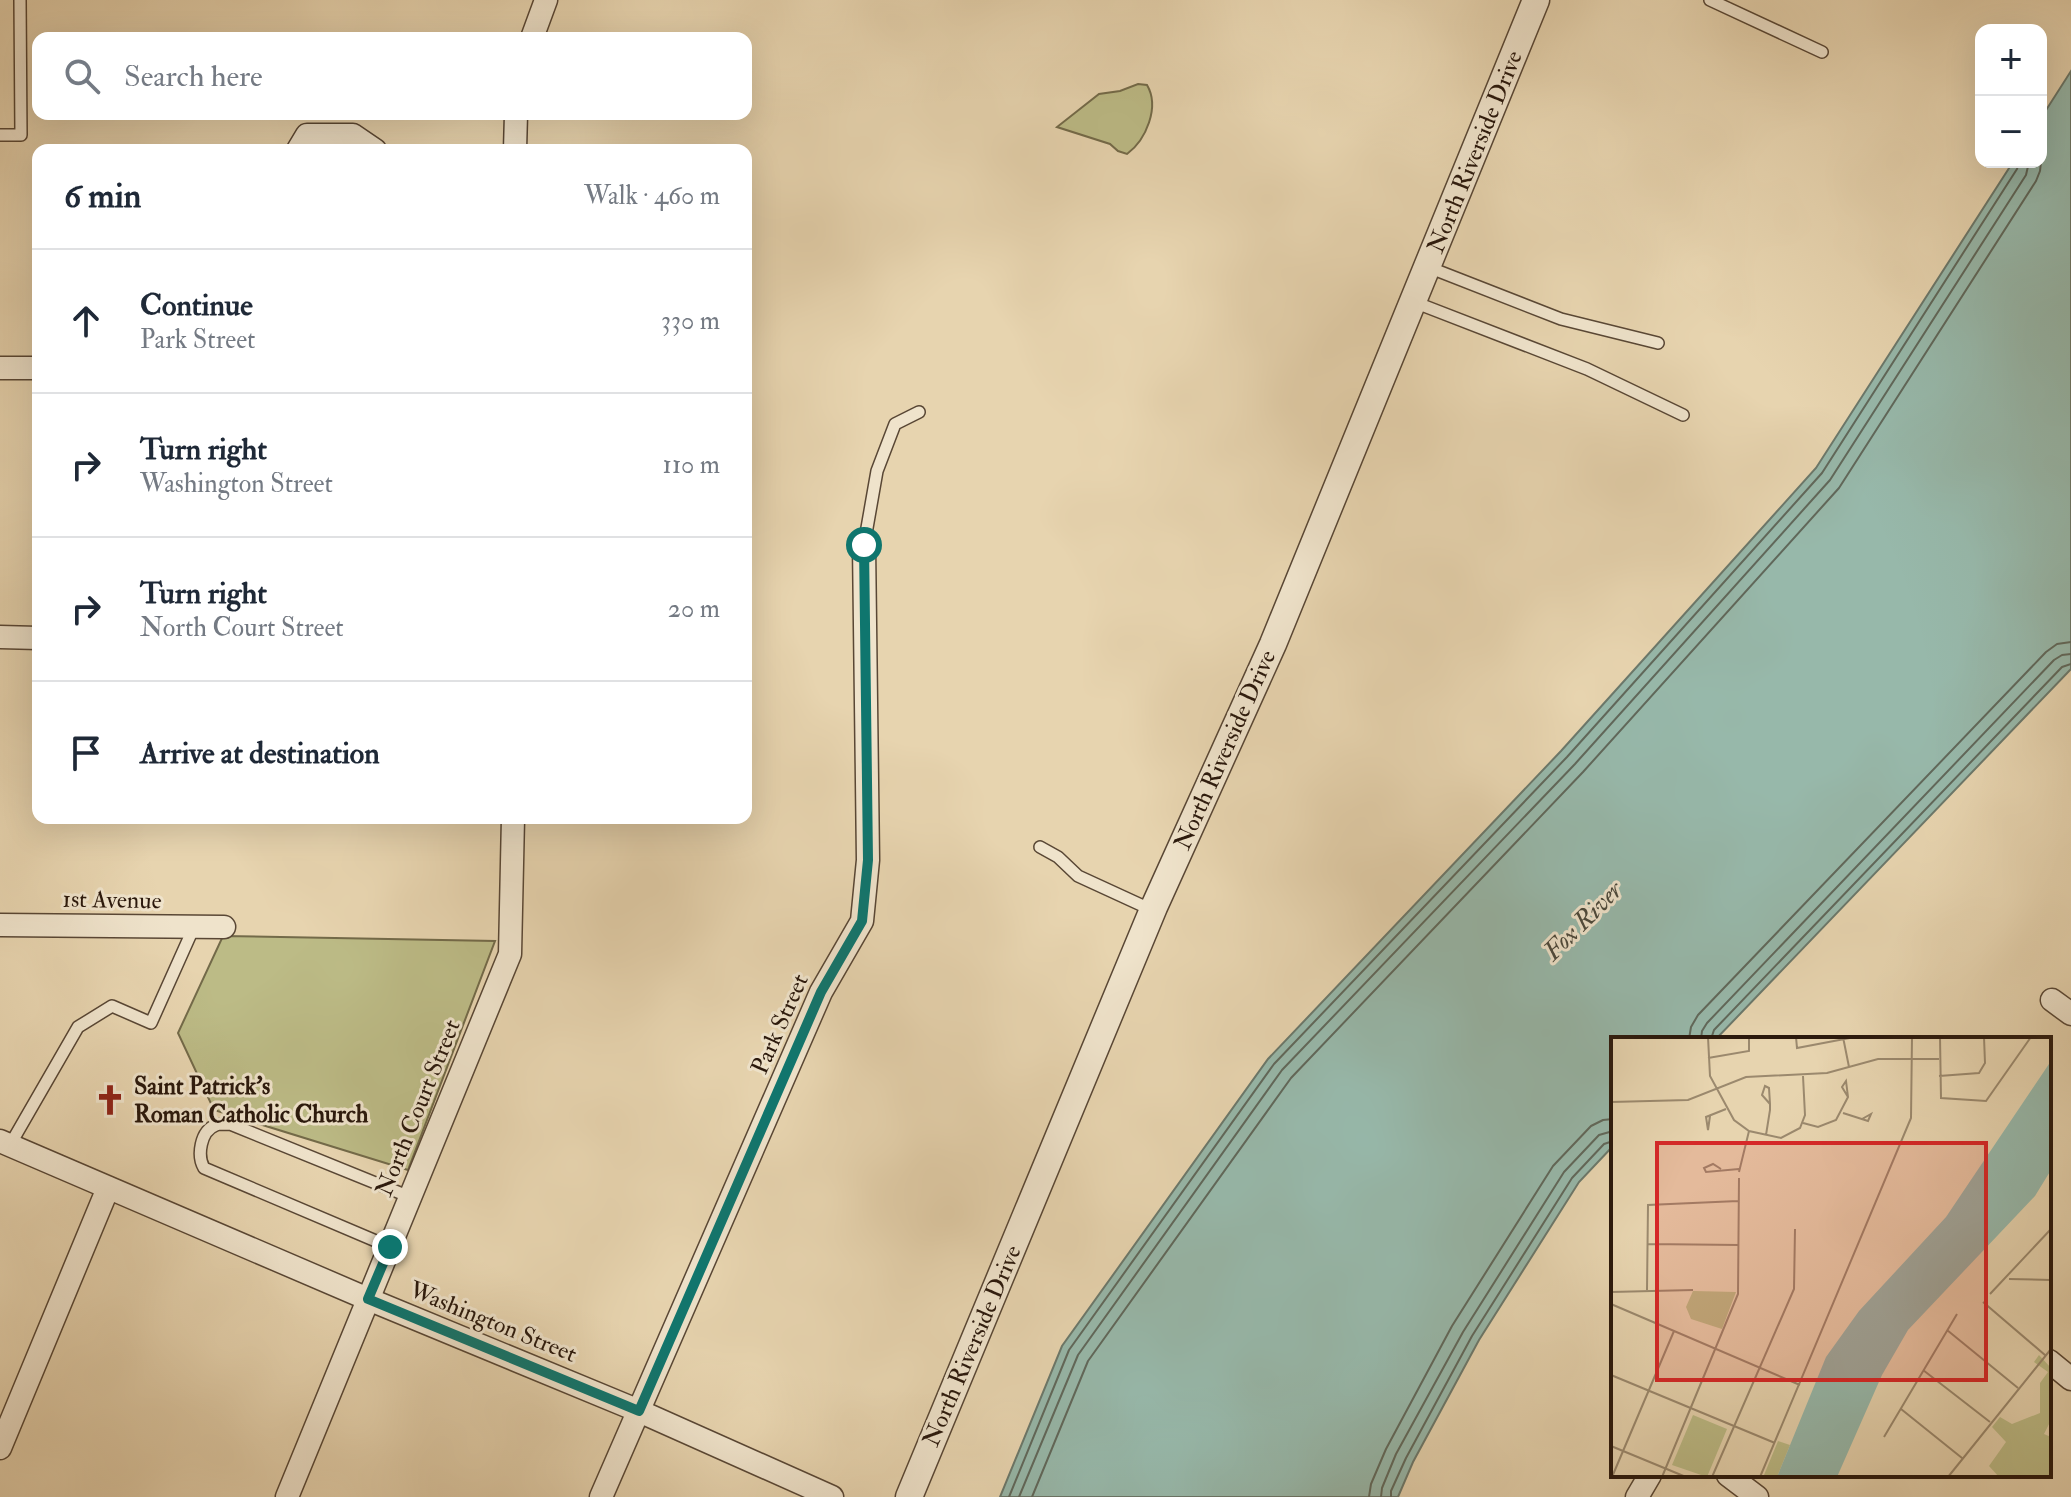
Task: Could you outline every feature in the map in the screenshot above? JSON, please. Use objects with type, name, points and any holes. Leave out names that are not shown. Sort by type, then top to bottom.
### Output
[{"type":"street","points":[[534,32],[546,0]]},
{"type":"street","name":"North Riverside Drive","points":[[909,1497],[1152,911],[1273,644],[1536,0]]},
{"type":"street","points":[[515,144],[516,120]]},
{"type":"street","points":[[302,144],[307,135],[353,135],[366,144]]},
{"type":"street","points":[[0,368],[32,368]]},
{"type":"street","name":"Park Street","points":[[601,1497],[821,992],[862,921],[868,860],[864,545]]},
{"type":"street","points":[[0,637],[32,638]]},
{"type":"street","name":"North Court Street","points":[[287,1497],[510,954],[513,824]]},
{"type":"street","name":"1st Avenue","points":[[2,930],[224,927]]},
{"type":"street","points":[[2052,1000],[2071,1014]]},
{"type":"street","name":"Washington Street","points":[[5,1143],[639,1411],[832,1497]]},
{"type":"street","points":[[0,1448],[108,1188]]},
{"type":"street","points":[[2051,1363],[2071,1379]]},
{"type":"street","points":[[1637,1497],[1649,1477]]},
{"type":"street","points":[[1731,1477],[1757,1497]]},
{"type":"lane","points":[[0,135],[21,135],[20,0]]},
{"type":"lane","points":[[1710,0],[1822,52]]},
{"type":"lane","points":[[1428,267],[1561,319],[1658,343]]},
{"type":"lane","points":[[1414,302],[1587,369],[1683,415]]},
{"type":"lane","points":[[864,545],[877,471],[895,424],[919,412]]},
{"type":"lane","points":[[1040,847],[1058,857],[1078,876],[1152,911]]},
{"type":"lane","points":[[5,1143],[78,1027],[112,1006],[151,1023],[194,927]]},
{"type":"lane","points":[[390,1247],[204,1168],[199,1160],[206,1131],[217,1124],[230,1124],[410,1197]]},
{"type":"shaded area","points":[[1138,84],[1147,85],[1151,94],[1151,113],[1145,132],[1127,154],[1110,144],[1057,127],[1099,94]]},
{"type":"shaded area","points":[[223,936],[495,941],[408,1170],[214,1110],[178,1033]]},
{"type":"water","name":"Fox River","points":[[2071,71],[2071,669],[1718,1037],[1611,1037],[1611,1148],[1579,1182],[1479,1340],[1413,1462],[1398,1497],[1000,1497],[1062,1346],[1268,1059],[1561,751],[1816,468],[2009,168],[2047,168],[2047,109]]},
{"type":"place","name":"Saint Patrick's Roman Catholic Church","points":[[110,1100]]},
{"type":"route","points":[[390,1247],[368,1299],[639,1411],[821,992],[862,921],[868,860],[864,545]]}]
